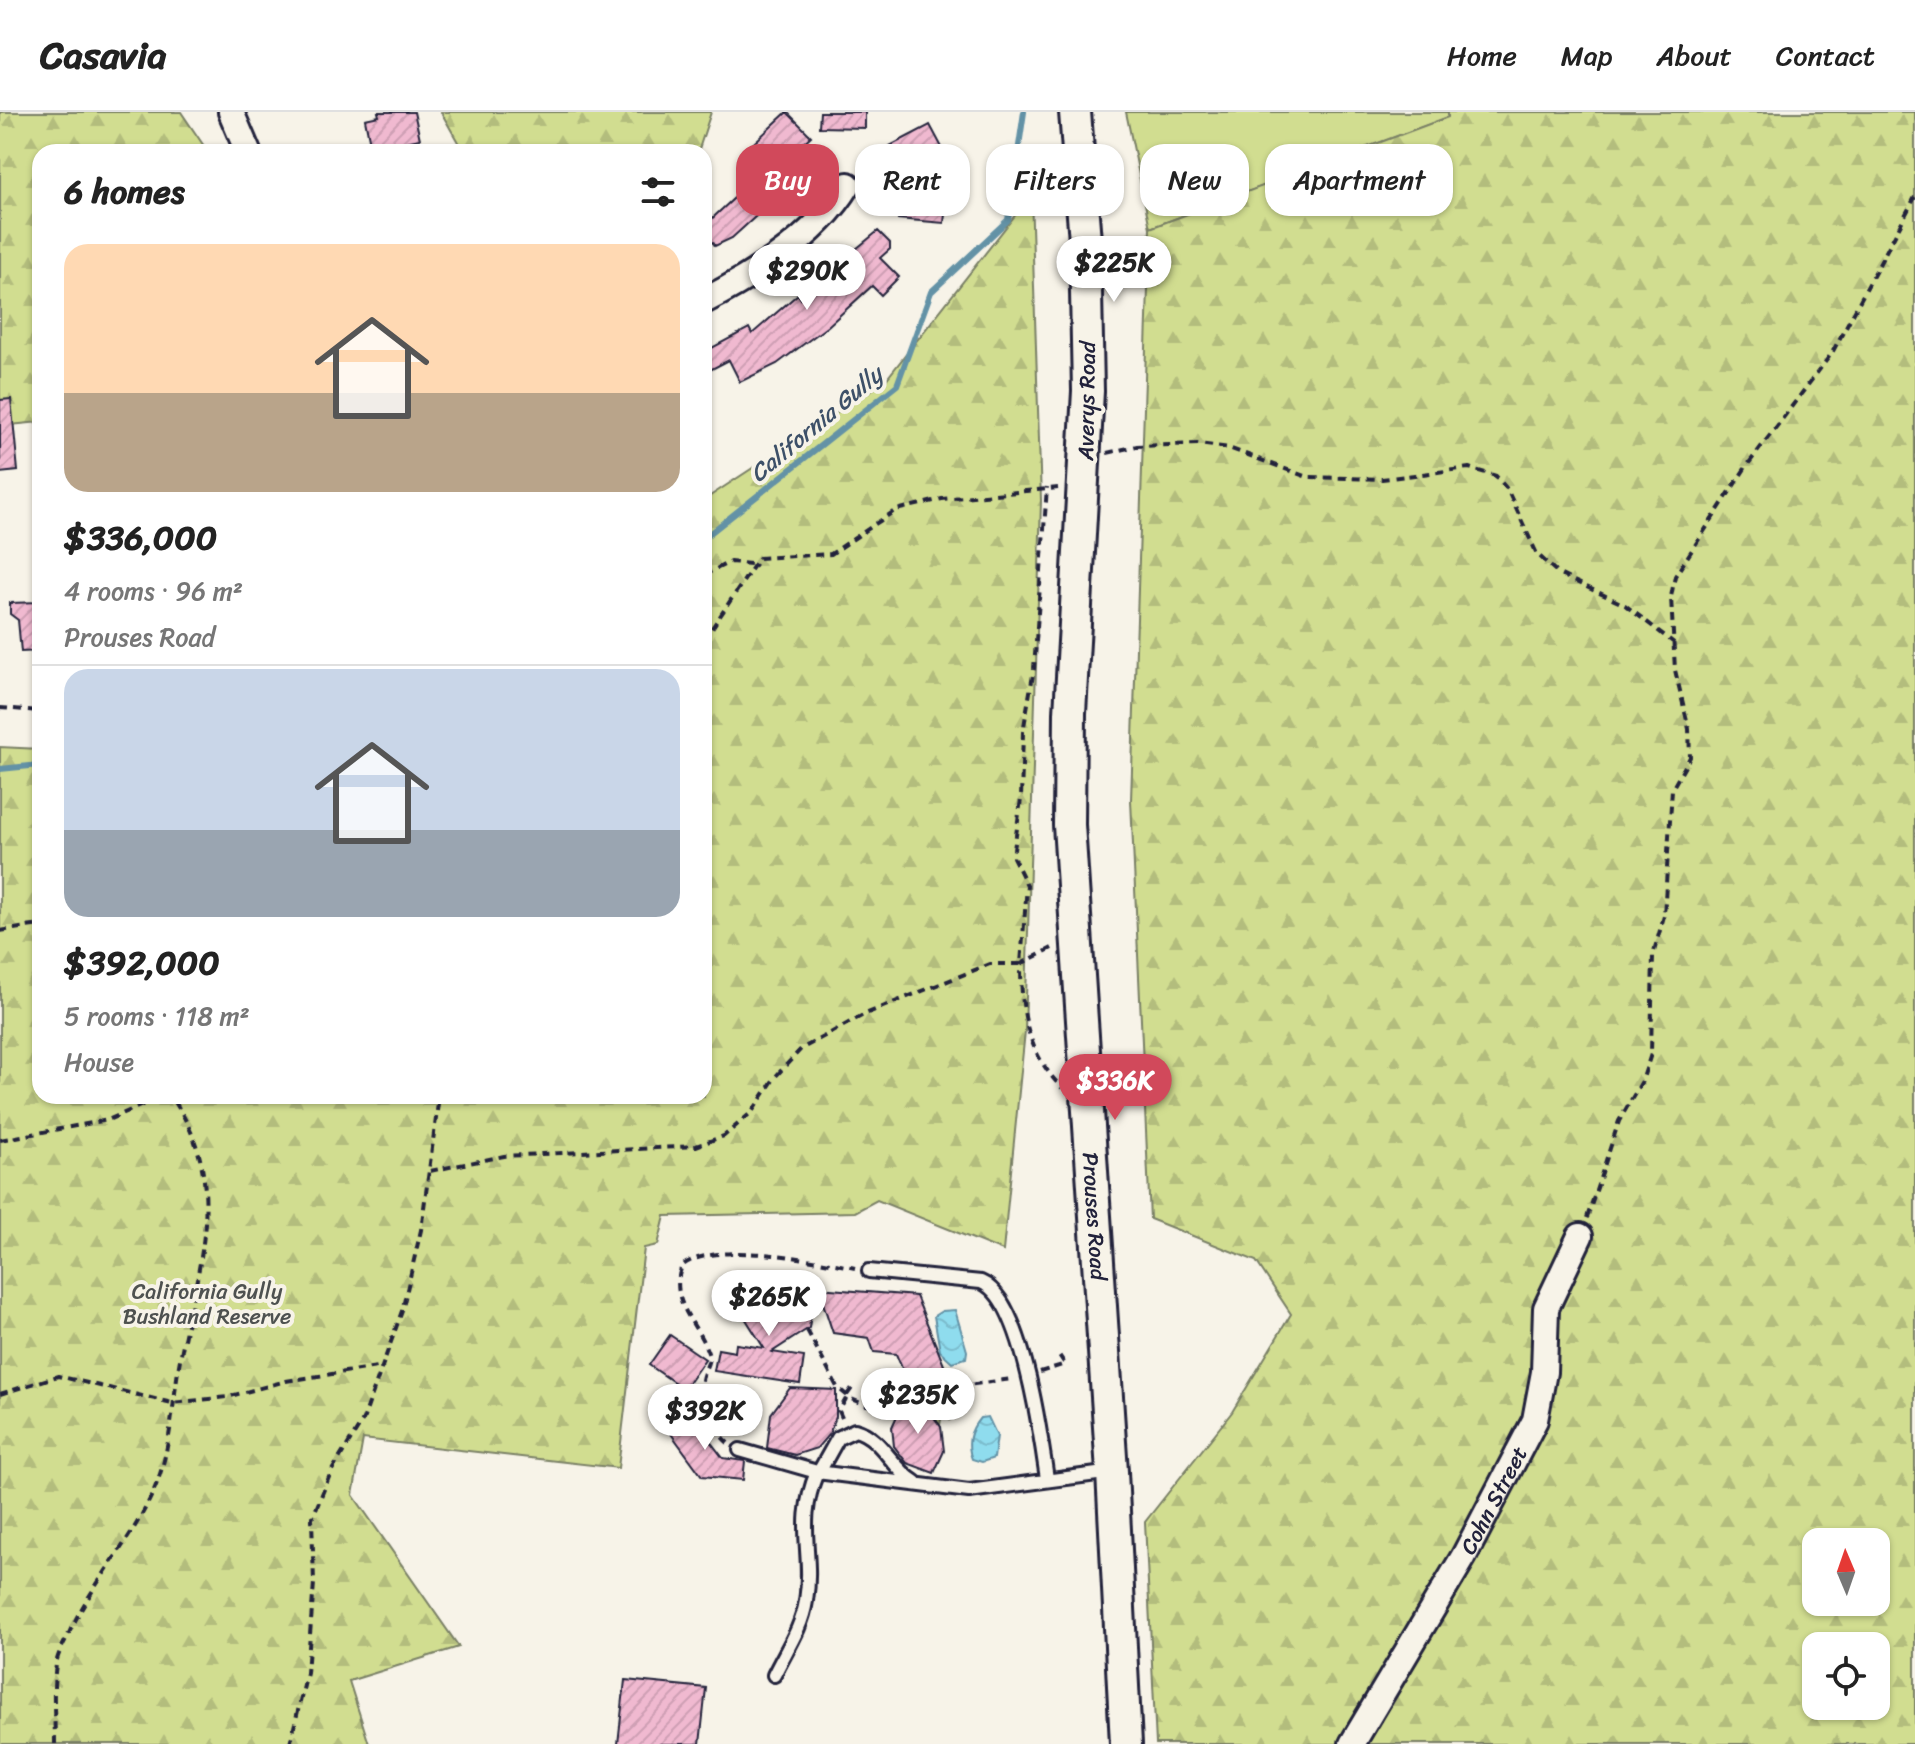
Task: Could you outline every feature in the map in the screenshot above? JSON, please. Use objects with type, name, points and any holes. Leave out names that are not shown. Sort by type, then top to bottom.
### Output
[{"type":"street","points":[[231,112],[245,144]]},
{"type":"street","name":"Averys Road","points":[[1075,112],[1086,276],[1085,482]]},
{"type":"street","points":[[712,297],[739,282],[819,223],[848,185]]},
{"type":"street","name":"Prouses Road","points":[[1085,482],[1069,752],[1076,943],[1112,1472],[1126,1744]]},
{"type":"street","name":"Cohn Street","points":[[1352,1744],[1464,1556],[1535,1420],[1544,1372],[1546,1308],[1580,1236]]},
{"type":"lane","points":[[869,1271],[988,1284],[1003,1305],[1029,1375],[1047,1479]]},
{"type":"lane","points":[[774,1675],[797,1633],[806,1599],[803,1530],[806,1498],[838,1438],[855,1430],[870,1436],[900,1472],[924,1486]]},
{"type":"lane","points":[[740,1450],[818,1472],[969,1491],[1112,1472]]},
{"type":"path","points":[[1580,1236],[1619,1121],[1642,1081],[1651,1054],[1653,955],[1664,916],[1672,789],[1690,757],[1689,729],[1675,670],[1671,597],[1675,576],[1746,467],[1832,353],[1915,197]]},
{"type":"path","points":[[712,627],[752,564],[759,558],[775,554],[831,554],[896,510],[942,499],[1085,482],[1137,446],[1162,443],[1229,448],[1307,477],[1413,477],[1469,468],[1496,476],[1507,489],[1537,554],[1559,574],[1625,605],[1674,643]]},
{"type":"path","points":[[1047,487],[1034,669],[1023,732],[1021,799],[1013,857],[1027,885],[1021,964],[1025,1031],[1045,1071],[1068,1094],[1086,1093]]},
{"type":"path","points":[[712,571],[730,562],[752,564]]},
{"type":"path","points":[[0,708],[32,710]]},
{"type":"path","points":[[0,931],[32,926]]},
{"type":"path","points":[[430,1171],[504,1156],[696,1146],[724,1136],[752,1112],[776,1076],[801,1049],[865,1014],[990,964],[1021,964],[1044,949],[1076,943]]},
{"type":"path","points":[[0,1140],[108,1120],[145,1104]]},
{"type":"path","points":[[55,1744],[56,1663],[81,1609],[154,1490],[168,1441],[172,1403],[198,1285],[207,1216],[202,1159],[176,1104]]},
{"type":"path","points":[[290,1744],[307,1673],[314,1583],[312,1519],[331,1472],[363,1420],[402,1311],[430,1171],[438,1104]]},
{"type":"path","points":[[740,1450],[720,1437],[705,1407],[702,1382],[709,1356],[683,1307],[678,1285],[682,1266],[692,1259],[709,1255],[777,1255],[869,1271]]},
{"type":"path","points":[[807,1330],[817,1344],[831,1377],[847,1396],[872,1406],[907,1401],[922,1393],[947,1393],[968,1385],[1029,1375],[1065,1364],[1059,1355]]},
{"type":"path","points":[[0,1394],[58,1376],[172,1403],[227,1397],[286,1381],[384,1366]]},
{"type":"path","points":[[850,1417],[838,1415],[855,1384]]},
{"type":"path","points":[[900,1388],[907,1401]]},
{"type":"path","points":[[869,1418],[872,1406]]},
{"type":"green space","points":[[0,112],[181,112],[203,144],[32,144],[32,423],[0,426]]},
{"type":"green space","points":[[441,112],[711,112],[701,144],[459,144]]},
{"type":"green space","points":[[1126,112],[1448,112],[1449,117],[1376,144],[1265,144],[1265,185],[1249,191],[1249,144],[1140,144],[1140,180]]},
{"type":"green space","points":[[1448,112],[1915,112],[1915,1744],[1156,1744],[1145,1522],[1232,1412],[1291,1314],[1256,1261],[1150,1219],[1131,800],[1150,228],[1182,216],[1249,216],[1249,191],[1265,185],[1265,216],[1453,216],[1453,144],[1376,144],[1448,117]]},
{"type":"green space","name":"California Gully Bushland Reserve","points":[[1015,216],[1032,216],[1041,501],[1025,1031],[1003,1251],[877,1200],[855,1212],[665,1216],[658,1245],[644,1248],[618,1468],[363,1439],[353,1495],[459,1647],[349,1681],[369,1744],[0,1744],[0,747],[32,749],[32,1104],[712,1104],[712,495],[885,381]]},
{"type":"green space","points":[[1148,216],[1182,216],[1150,228]]},
{"type":"green space","points":[[967,1388],[962,1409],[950,1420],[947,1415],[941,1419],[940,1425],[930,1412],[917,1405],[922,1397],[948,1395]]},
{"type":"water","points":[[955,1310],[967,1351],[966,1358],[952,1362],[940,1351],[934,1316],[942,1311]]},
{"type":"water","points":[[988,1417],[997,1436],[994,1458],[982,1462],[972,1459],[970,1438],[980,1418]]},
{"type":"building","points":[[378,112],[414,112],[420,139],[396,144],[370,144],[365,119],[379,116]]},
{"type":"building","points":[[787,112],[811,136],[802,144],[753,144]]},
{"type":"building","points":[[820,112],[865,112],[865,128],[819,127]]},
{"type":"building","points":[[930,125],[940,144],[894,144]]},
{"type":"building","points":[[736,196],[736,216],[756,216],[732,238],[715,246],[712,242],[712,219]]},
{"type":"building","points":[[898,216],[945,216],[944,223],[898,219]]},
{"type":"building","points":[[878,231],[890,243],[890,249],[880,258],[899,277],[881,295],[872,286],[828,326],[777,364],[740,382],[729,360],[712,369],[712,348],[749,328],[752,334],[798,294],[801,299],[837,260],[840,262]]},
{"type":"building","points":[[11,399],[18,471],[0,473],[0,400]]},
{"type":"building","points":[[32,602],[32,651],[21,652],[18,620],[10,614],[10,603]]},
{"type":"building","points":[[818,1288],[916,1296],[952,1385],[907,1380],[896,1354],[874,1352],[869,1338],[833,1333]]},
{"type":"building","points":[[772,1289],[786,1292],[812,1308],[809,1328],[772,1352],[804,1357],[800,1384],[714,1371],[718,1349],[735,1352],[736,1344],[764,1348],[735,1302],[755,1292]]},
{"type":"building","points":[[670,1335],[705,1359],[684,1389],[649,1365]]},
{"type":"building","points":[[790,1388],[836,1390],[836,1417],[829,1434],[817,1448],[795,1455],[767,1448],[771,1414]]},
{"type":"building","points":[[906,1396],[930,1412],[941,1427],[944,1451],[934,1473],[907,1463],[894,1446],[892,1427]]},
{"type":"building","points":[[690,1415],[723,1458],[745,1461],[743,1480],[702,1476],[669,1431]]},
{"type":"building","points":[[625,1680],[706,1688],[700,1744],[618,1744]]},
{"type":"waterway","name":"California Gully","points":[[712,532],[897,385],[931,292],[1008,220],[1024,112]]},
{"type":"waterway","name":"California Gully","points":[[0,769],[32,766]]}]
